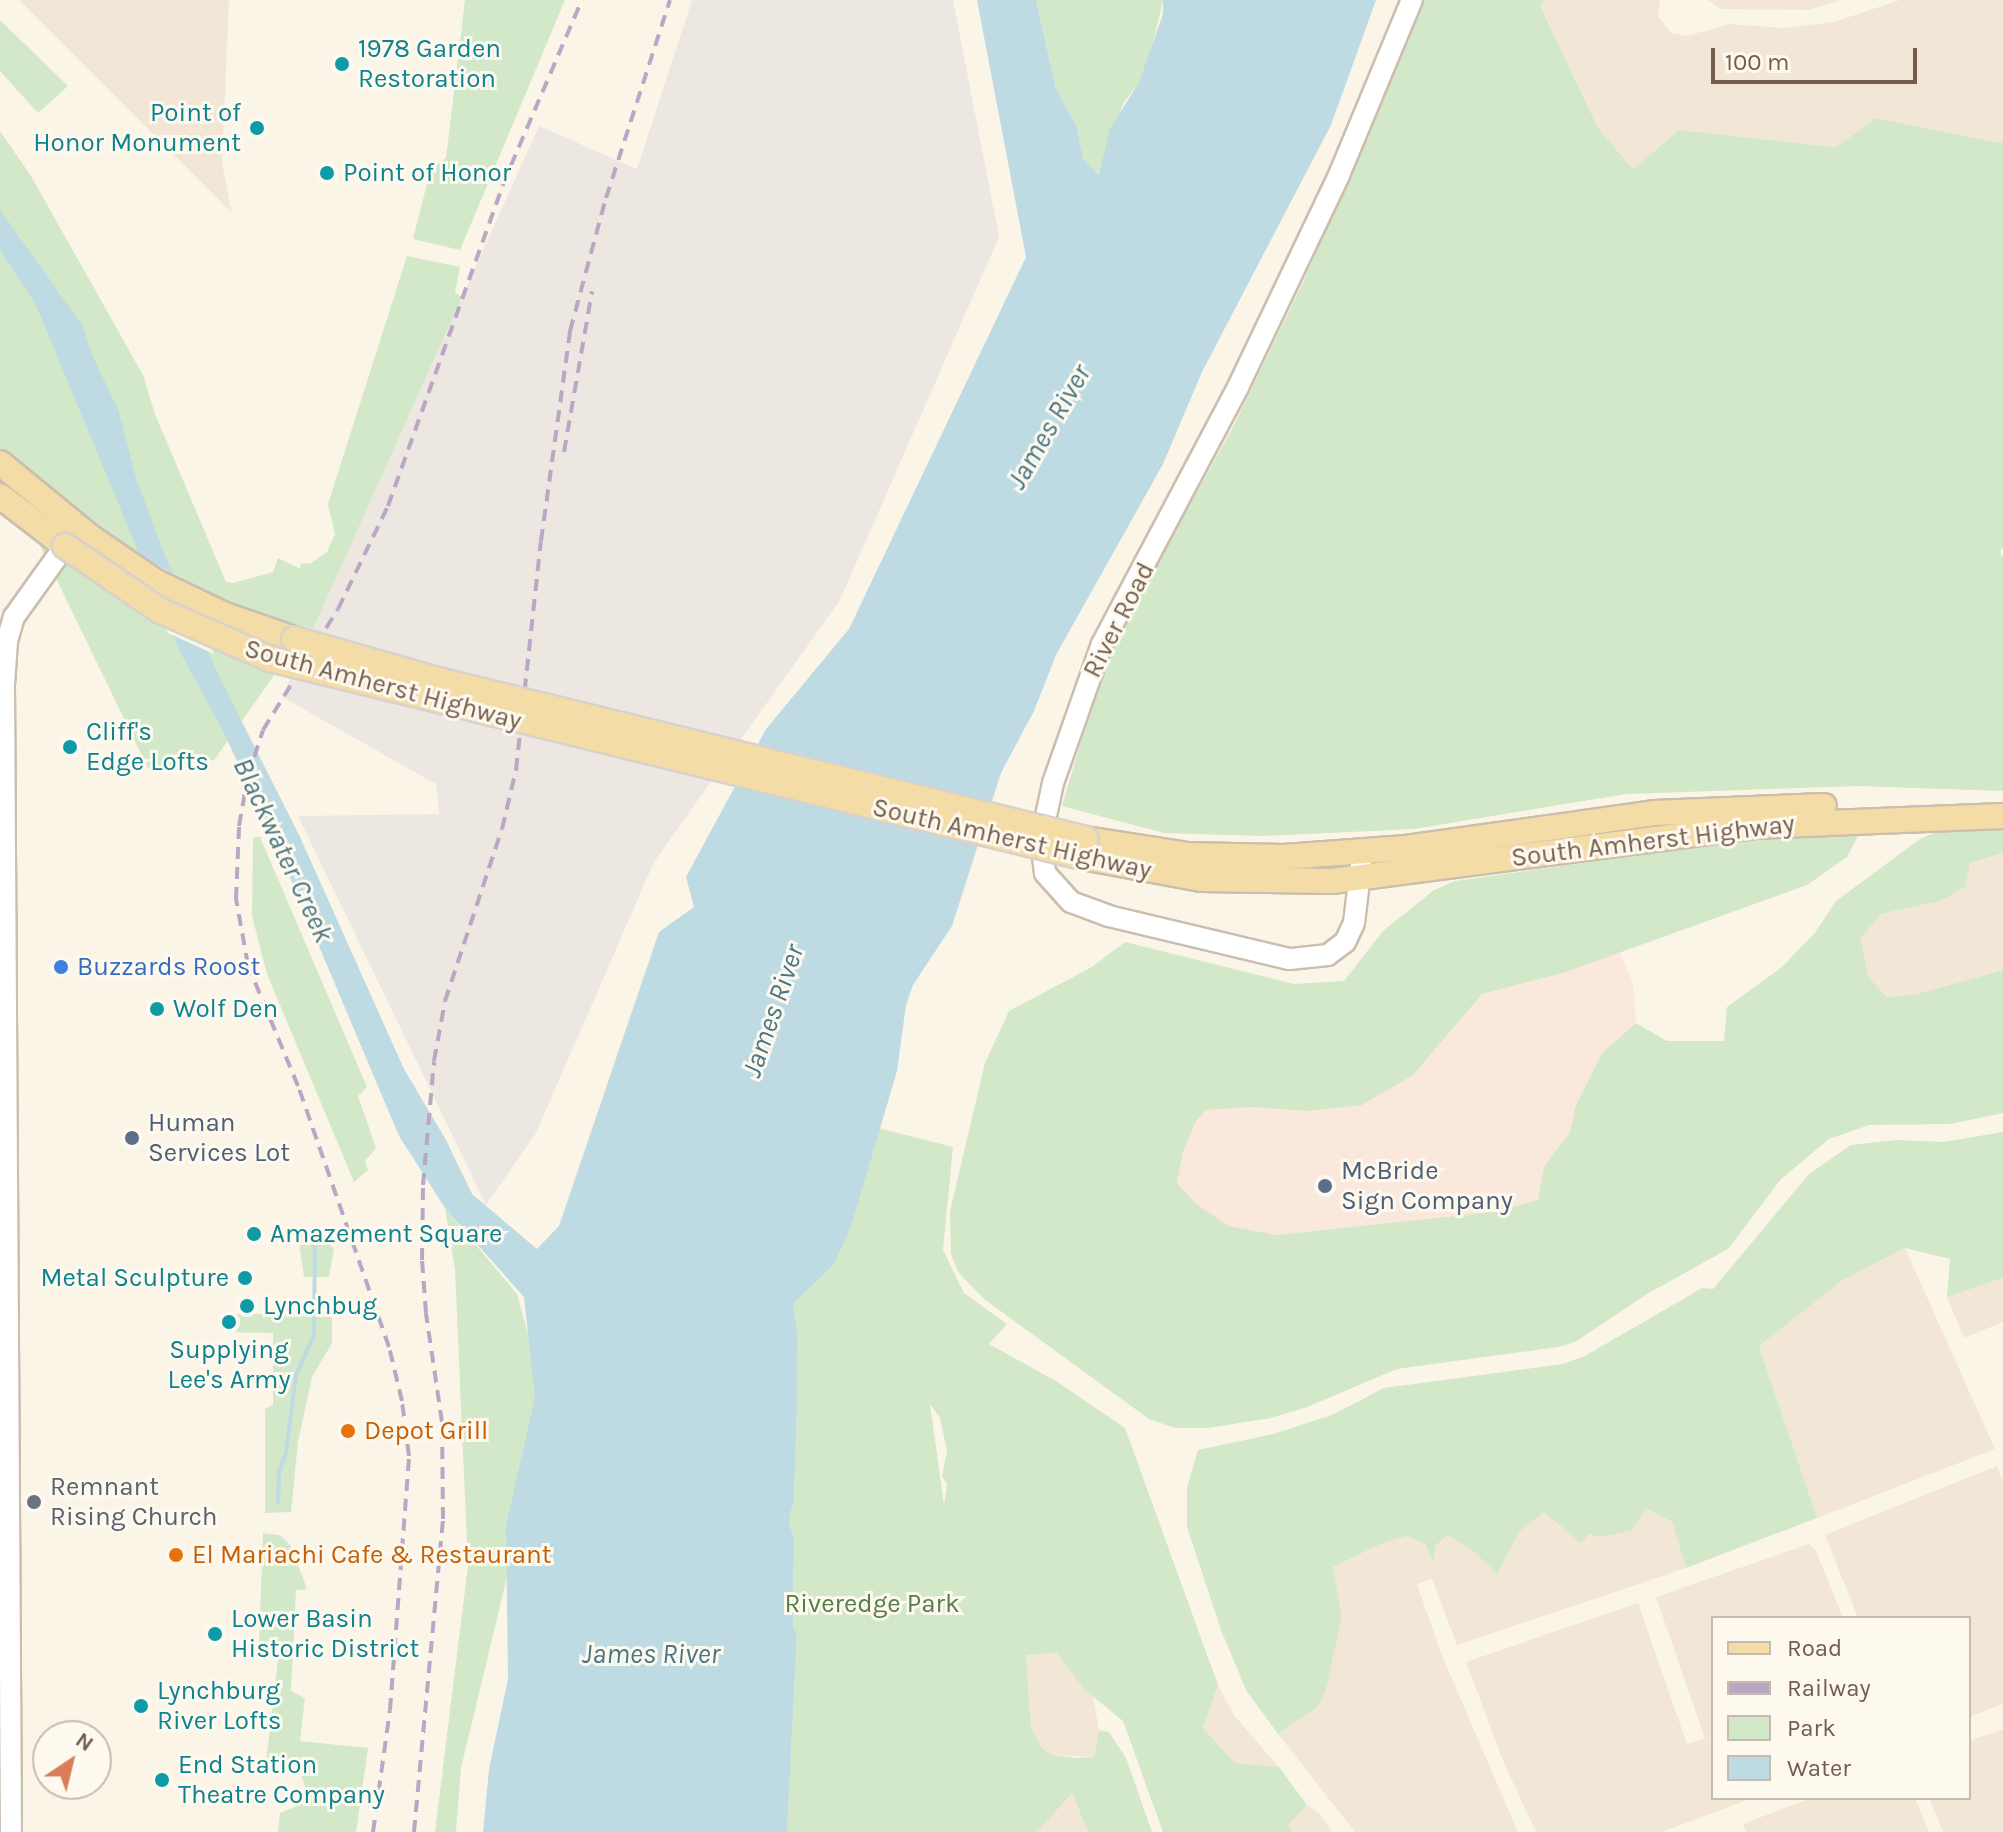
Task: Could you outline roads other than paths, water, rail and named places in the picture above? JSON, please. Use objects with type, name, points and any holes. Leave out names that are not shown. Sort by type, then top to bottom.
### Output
[{"type":"main road","points":[[0,463],[22,480],[72,537]]},
{"type":"main road","points":[[7,502],[72,537]]},
{"type":"main road","name":"South Amherst Highway","points":[[72,537],[159,610],[270,659],[671,759],[1084,848],[1201,879],[1284,882],[1360,878],[1754,826],[2003,816]]},
{"type":"main road","name":"South Amherst Highway","points":[[1084,848],[1210,857],[1362,853],[1654,813],[1840,805],[2003,804]]},
{"type":"street","name":"River Road","points":[[1362,853],[1354,923],[1345,942],[1328,955],[1289,959],[1109,916],[1071,902],[1045,873],[1041,839],[1053,783],[1102,644],[1238,387],[1339,175],[1412,0]]},
{"type":"street","points":[[11,1832],[6,1750],[4,685],[7,641],[14,617],[72,537]]},
{"type":"water","name":"James River","points":[[977,0],[1036,0],[1056,89],[1077,127],[1083,159],[1099,175],[1110,129],[1139,82],[1163,14],[1163,0],[1376,0],[1331,125],[1202,372],[1163,464],[1056,655],[1034,711],[1001,773],[952,926],[913,985],[906,1005],[897,1071],[850,1230],[834,1264],[793,1304],[798,1335],[797,1409],[794,1499],[789,1521],[794,1540],[793,1627],[797,1636],[787,1832],[483,1832],[489,1769],[508,1679],[506,1526],[535,1397],[524,1297],[445,1208],[399,1136],[278,849],[223,731],[180,652],[35,303],[0,250],[0,210],[83,326],[92,355],[118,409],[137,481],[164,553],[220,678],[300,837],[404,1069],[446,1140],[472,1194],[537,1249],[559,1226],[659,932],[694,907],[686,877],[766,729],[849,629],[1026,257]]},
{"type":"waterway","points":[[278,1503],[279,1472],[286,1453],[296,1375],[314,1335],[315,1235]]},
{"type":"railway","points":[[373,1832],[390,1710],[409,1456],[402,1401],[389,1347],[298,1086],[248,965],[236,899],[239,826],[248,776],[263,730],[338,609],[388,506],[503,184],[582,0]]},
{"type":"railway","points":[[414,1832],[443,1519],[442,1422],[426,1313],[422,1260],[423,1185],[434,1061],[445,1001],[502,829],[516,770],[541,541],[570,331],[606,198],[670,0]]},
{"type":"railway","points":[[564,452],[592,291]]},
{"type":"place","name":"1978 Garden Restoration","points":[[342,64]]},
{"type":"place","name":"Point of Honor Monument","points":[[257,128]]},
{"type":"place","name":"Point of Honor","points":[[327,173]]},
{"type":"place","name":"Cliff's Edge Lofts","points":[[70,747]]},
{"type":"place","name":"Buzzards Roost","points":[[61,967]]},
{"type":"place","name":"Wolf Den","points":[[157,1009]]},
{"type":"place","name":"Human Services Lot","points":[[132,1138]]},
{"type":"place","name":"McBride Sign Company","points":[[1325,1186]]},
{"type":"place","name":"Amazement Square","points":[[254,1234]]},
{"type":"place","name":"Metal Sculpture","points":[[245,1278]]},
{"type":"place","name":"Lynchbug","points":[[247,1306]]},
{"type":"place","name":"Supplying Lee's Army","points":[[229,1322]]},
{"type":"place","name":"Depot Grill","points":[[348,1431]]},
{"type":"place","name":"Remnant Rising Church","points":[[34,1502]]},
{"type":"place","name":"El Mariachi Cafe & Restaurant","points":[[176,1555]]},
{"type":"place","name":"Lower Basin Historic District","points":[[215,1634]]},
{"type":"place","name":"Lynchburg River Lofts","points":[[141,1706]]},
{"type":"place","name":"End Station Theatre Company","points":[[162,1780]]},
{"type":"water label","name":"Blackwater Creek","points":[[283,850]]},
{"type":"park label","name":"Riveredge Park","points":[[872,1604]]}]
